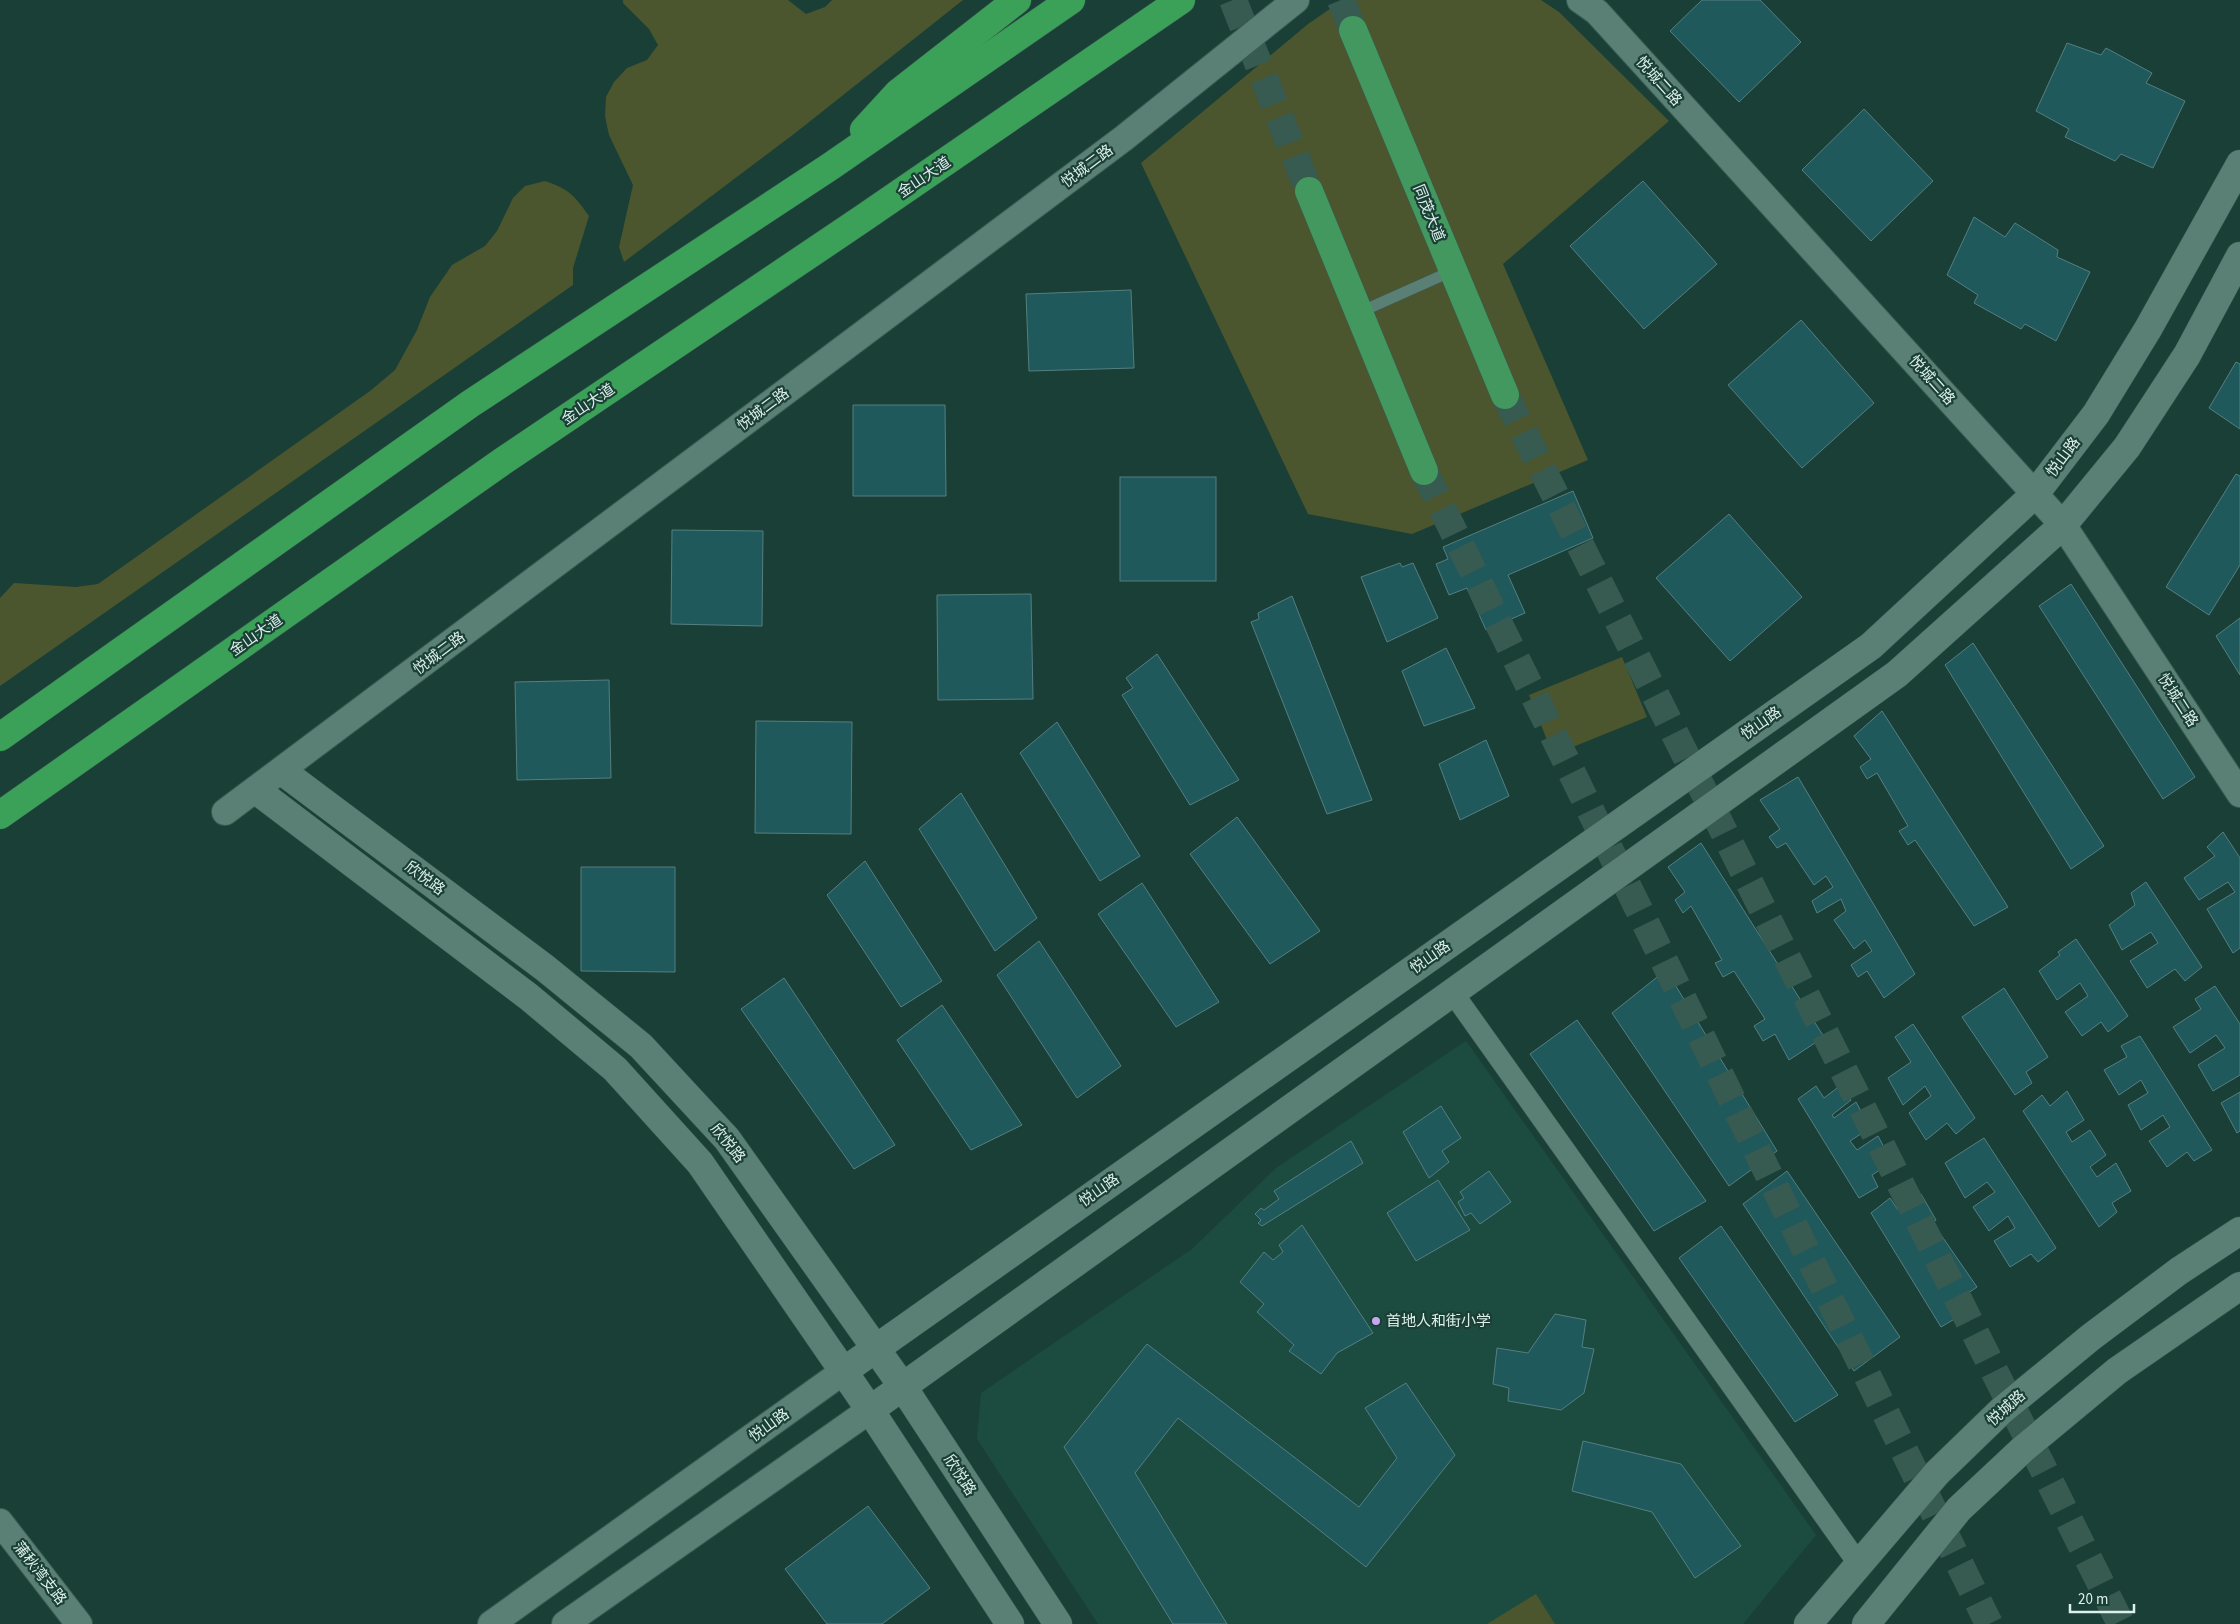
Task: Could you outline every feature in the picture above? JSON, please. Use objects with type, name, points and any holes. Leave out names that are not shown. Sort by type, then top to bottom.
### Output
[{"type":"highway","points":[[830,166],[898,93],[1017,0]]},
{"type":"highway","points":[[0,737],[470,404],[830,166],[1071,0]]},
{"type":"highway","name":"金山大道","points":[[0,815],[503,461],[1182,0]]},
{"type":"main road","name":"同茂大道","points":[[1353,30],[1505,395]]},
{"type":"main road","name":"悦山路","points":[[844,1371],[1871,646],[2035,494],[2096,414],[2148,329],[2240,164]]},
{"type":"main road","points":[[1309,191],[1424,472]]},
{"type":"main road","points":[[870,1410],[1897,674],[2063,525],[2127,447],[2188,355],[2240,256]]},
{"type":"main road","name":"欣悦路","points":[[282,771],[545,968],[641,1046],[727,1139],[903,1387],[1058,1624]]},
{"type":"main road","points":[[256,790],[530,997],[615,1069],[700,1163],[844,1371],[1010,1624]]},
{"type":"main road","name":"悦城路","points":[[1808,1624],[1937,1474],[2001,1411],[2091,1337],[2179,1271],[2240,1231]]},
{"type":"main road","points":[[1866,1624],[1959,1509],[2022,1449],[2117,1371],[2240,1286]]},
{"type":"street","name":"悦城二路","points":[[224,812],[282,771],[1116,144],[1296,0]]},
{"type":"street","name":"悦城二路","points":[[1580,0],[1597,12],[2063,525],[2240,794]]},
{"type":"street","points":[[1453,993],[1858,1564]]},
{"type":"street","name":"悦山路","points":[[491,1624],[844,1371]]},
{"type":"street","points":[[565,1624],[870,1410]]},
{"type":"street","name":"蒲秋湾支路","points":[[0,1522],[79,1624]]},
{"type":"lane","points":[[1358,313],[1452,271]]},
{"type":"shaded area","points":[[623,0],[788,0],[806,14],[825,7],[832,0],[963,0],[794,134],[624,262],[619,247],[633,185],[609,135],[605,116],[606,97],[614,82],[627,68],[647,60],[658,45],[649,29],[623,3]]},
{"type":"shaded area","points":[[1343,0],[1541,0],[1559,12],[1669,121],[1503,264],[1588,460],[1412,534],[1308,514],[1141,163],[1308,24]]},
{"type":"shaded area","points":[[545,181],[566,190],[580,203],[589,216],[573,268],[573,285],[0,686],[0,598],[14,583],[76,587],[98,584],[370,391],[395,370],[417,330],[430,297],[452,265],[485,246],[497,231],[513,198],[525,186]]},
{"type":"shaded area","points":[[1622,657],[1647,717],[1553,755],[1529,695]]},
{"type":"shaded area","name":"首地人和街小学","points":[[1466,1041],[1816,1535],[1743,1624],[1098,1624],[977,1439],[981,1393],[1192,1249],[1276,1168]]},
{"type":"shaded area","points":[[1536,1594],[1555,1624],[1487,1624]]},
{"type":"building","points":[[1702,0],[1760,0],[1801,42],[1739,102],[1670,31]]},
{"type":"building","points":[[2067,43],[2101,55],[2106,48],[2152,73],[2146,83],[2185,101],[2153,168],[2121,154],[2115,161],[2065,137],[2069,129],[2036,111]]},
{"type":"building","points":[[1864,109],[1933,181],[1871,241],[1802,170]]},
{"type":"building","points":[[1643,181],[1717,264],[1644,329],[1570,246]]},
{"type":"building","points":[[1974,217],[2005,237],[2015,223],[2058,250],[2057,257],[2090,272],[2056,341],[2025,324],[2021,329],[1974,303],[1978,295],[1947,275]]},
{"type":"building","points":[[1131,290],[1134,368],[1029,371],[1026,294]]},
{"type":"building","points":[[1801,320],[1874,403],[1802,468],[1728,385]]},
{"type":"building","points":[[2236,362],[2240,364],[2240,429],[2209,408]]},
{"type":"building","points":[[853,405],[945,405],[946,496],[853,496]]},
{"type":"building","points":[[2236,474],[2240,476],[2240,565],[2209,615],[2166,587]]},
{"type":"building","points":[[1120,477],[1216,477],[1216,581],[1120,581]]},
{"type":"building","points":[[1573,491],[1593,538],[1508,575],[1525,613],[1486,630],[1467,588],[1449,595],[1436,564],[1448,559],[1443,547]]},
{"type":"building","points":[[1729,514],[1802,597],[1730,661],[1656,578]]},
{"type":"building","points":[[672,530],[763,531],[762,626],[671,624]]},
{"type":"building","points":[[1400,563],[1402,567],[1413,563],[1438,618],[1387,642],[1361,577]]},
{"type":"building","points":[[2071,584],[2195,777],[2163,799],[2039,606]]},
{"type":"building","points":[[1031,594],[1033,699],[938,700],[937,595]]},
{"type":"building","points":[[1292,596],[1372,800],[1327,814],[1251,622],[1259,619],[1258,613]]},
{"type":"building","points":[[2240,618],[2240,675],[2216,636]]},
{"type":"building","points":[[1973,643],[2104,846],[2071,869],[1945,665]]},
{"type":"building","points":[[1446,648],[1475,708],[1424,726],[1402,671]]},
{"type":"building","points":[[1157,654],[1239,780],[1190,805],[1122,695],[1133,688],[1126,678]]},
{"type":"building","points":[[609,680],[611,778],[517,780],[515,682]]},
{"type":"building","points":[[1882,711],[2008,907],[1974,926],[1915,840],[1908,845],[1899,831],[1908,826],[1877,773],[1867,779],[1860,767],[1871,759],[1854,736]]},
{"type":"building","points":[[756,721],[852,722],[851,834],[755,833]]},
{"type":"building","points":[[1057,722],[1140,856],[1100,881],[1020,753]]},
{"type":"building","points":[[1486,740],[1509,796],[1460,820],[1439,764]]},
{"type":"building","points":[[1798,777],[1915,974],[1884,998],[1867,971],[1858,977],[1851,965],[1872,951],[1865,940],[1854,949],[1834,920],[1846,911],[1841,899],[1817,913],[1812,901],[1833,887],[1826,876],[1814,885],[1786,843],[1777,848],[1769,837],[1780,829],[1760,800]]},
{"type":"building","points":[[961,793],[1037,918],[995,951],[919,829]]},
{"type":"building","points":[[1237,817],[1320,931],[1270,964],[1190,854]]},
{"type":"building","points":[[2223,832],[2240,858],[2240,948],[2233,953],[2207,909],[2235,892],[2228,882],[2199,900],[2184,878],[2215,856],[2207,847]]},
{"type":"building","points":[[1701,843],[1824,1037],[1789,1060],[1775,1034],[1763,1041],[1754,1026],[1765,1019],[1734,971],[1723,977],[1715,963],[1722,960],[1691,906],[1683,913],[1675,900],[1685,892],[1668,867]]},
{"type":"building","points":[[865,861],[942,981],[901,1007],[827,895]]},
{"type":"building","points":[[581,867],[675,867],[675,972],[581,971]]},
{"type":"building","points":[[2146,882],[2202,967],[2185,981],[2175,969],[2147,988],[2130,961],[2158,943],[2151,932],[2122,950],[2109,925],[2135,905],[2131,893]]},
{"type":"building","points":[[1142,883],[1219,1002],[1176,1027],[1098,914]]},
{"type":"building","points":[[2076,939],[2128,1016],[2108,1032],[2101,1022],[2082,1036],[2065,1012],[2088,996],[2080,983],[2057,1000],[2039,971],[2060,955],[2058,952]]},
{"type":"building","points":[[1039,941],[1121,1066],[1077,1098],[997,975]]},
{"type":"building","points":[[1666,970],[1777,1151],[1729,1186],[1612,1013]]},
{"type":"building","points":[[784,978],[895,1145],[854,1169],[741,1009]]},
{"type":"building","points":[[2215,986],[2240,1024],[2240,1075],[2213,1091],[2198,1065],[2225,1048],[2216,1035],[2190,1053],[2173,1027],[2201,1009],[2195,999]]},
{"type":"building","points":[[2004,988],[2048,1057],[2026,1072],[2032,1083],[2015,1095],[1962,1017]]},
{"type":"building","points":[[942,1005],[1022,1125],[971,1150],[897,1040]]},
{"type":"building","points":[[1577,1020],[1706,1201],[1654,1231],[1530,1054]]},
{"type":"building","points":[[1913,1024],[1975,1118],[1956,1134],[1947,1123],[1926,1140],[1909,1113],[1931,1096],[1925,1086],[1903,1105],[1888,1078],[1911,1062],[1895,1037]]},
{"type":"building","points":[[2140,1036],[2212,1150],[2194,1161],[2187,1152],[2167,1167],[2149,1141],[2170,1127],[2163,1115],[2141,1130],[2128,1105],[2148,1093],[2141,1080],[2119,1095],[2104,1070],[2127,1057],[2121,1046]]},
{"type":"building","points":[[1841,1085],[1851,1100],[1832,1115],[1834,1118],[1856,1102],[1870,1128],[1850,1141],[1857,1150],[1878,1136],[1892,1162],[1872,1175],[1878,1187],[1859,1198],[1798,1099],[1816,1086],[1824,1098]]},
{"type":"building","points":[[2067,1091],[2084,1120],[2066,1132],[2072,1142],[2090,1130],[2106,1155],[2090,1167],[2097,1177],[2116,1163],[2131,1191],[2112,1203],[2117,1212],[2099,1227],[2023,1111],[2042,1095],[2050,1106]]},
{"type":"building","points":[[2240,1092],[2240,1131],[2237,1133],[2221,1103]]},
{"type":"building","points":[[1441,1106],[1461,1138],[1442,1151],[1449,1162],[1429,1178],[1403,1132]]},
{"type":"building","points":[[1984,1138],[2056,1248],[2038,1262],[2031,1254],[2010,1267],[1994,1241],[2015,1228],[2008,1216],[1989,1231],[1973,1207],[1995,1192],[1987,1182],[1965,1198],[1945,1163]]},
{"type":"building","points":[[1351,1141],[1363,1163],[1262,1226],[1258,1223],[1261,1220],[1255,1214],[1261,1208],[1264,1210],[1279,1199],[1274,1191]]},
{"type":"building","points":[[1489,1171],[1511,1202],[1480,1224],[1471,1213],[1465,1216],[1458,1202],[1464,1198],[1460,1192]]},
{"type":"building","points":[[1787,1171],[1900,1337],[1854,1371],[1743,1204]]},
{"type":"building","points":[[1438,1180],[1470,1230],[1416,1261],[1387,1213]]},
{"type":"building","points":[[1921,1194],[1936,1220],[1913,1234],[1920,1245],[1939,1232],[1977,1287],[1955,1302],[1963,1314],[1941,1327],[1871,1213],[1890,1198],[1898,1210]]},
{"type":"building","points":[[1302,1225],[1373,1333],[1337,1353],[1321,1374],[1289,1351],[1294,1345],[1257,1312],[1264,1304],[1240,1282],[1264,1252],[1273,1260],[1283,1252],[1279,1245]]},
{"type":"building","points":[[1721,1226],[1838,1395],[1795,1422],[1679,1258]]},
{"type":"building","points":[[1555,1314],[1586,1320],[1582,1347],[1594,1349],[1584,1393],[1561,1410],[1508,1401],[1509,1388],[1493,1384],[1497,1348],[1528,1353]]},
{"type":"building","points":[[1147,1344],[1359,1507],[1397,1458],[1365,1408],[1406,1383],[1455,1455],[1366,1567],[1178,1418],[1135,1473],[1227,1624],[1173,1624],[1064,1447]]},
{"type":"building","points":[[1583,1441],[1681,1464],[1741,1546],[1695,1578],[1652,1512],[1572,1491]]},
{"type":"building","points":[[868,1506],[930,1588],[882,1624],[827,1624],[785,1569]]},
{"type":"tunnel","points":[[1233,0],[1309,191]]},
{"type":"tunnel","points":[[1341,0],[1353,30]]},
{"type":"tunnel","points":[[1505,395],[2121,1624]]},
{"type":"tunnel","points":[[1424,471],[1989,1624]]},
{"type":"place","name":"首地人和街小学","points":[[1376,1321]]}]
